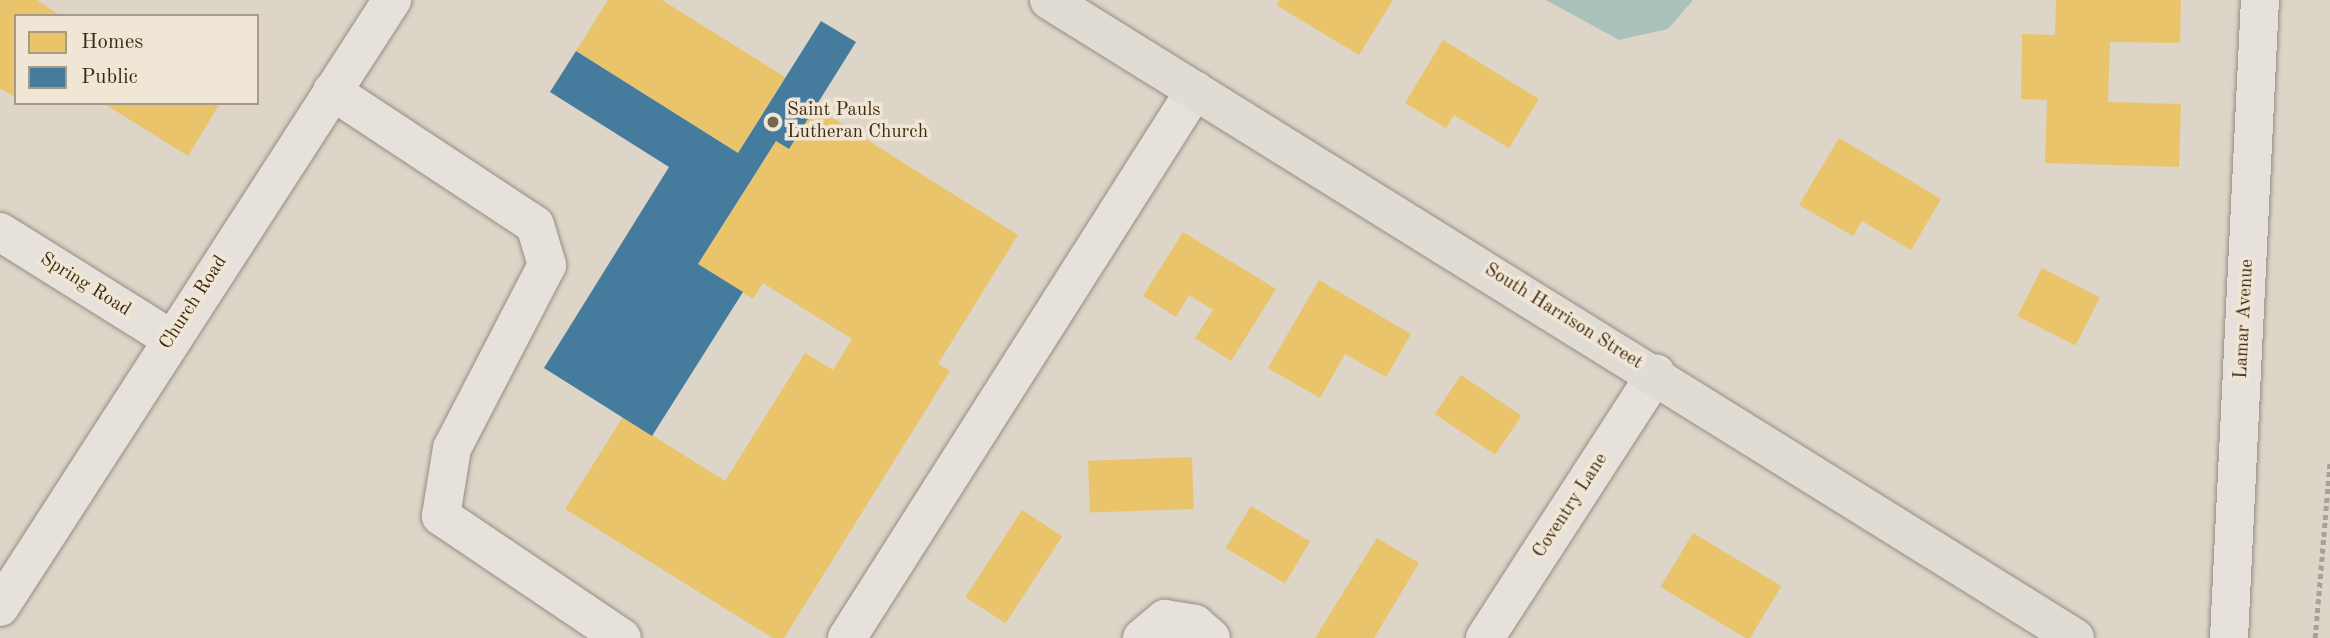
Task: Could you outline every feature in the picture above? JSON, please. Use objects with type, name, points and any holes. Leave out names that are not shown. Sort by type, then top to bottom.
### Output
[{"type":"main road","name":"South Harrison Street","points":[[1049,0],[1656,374],[2075,638]]},
{"type":"street","name":"Church Road","points":[[0,607],[392,0]]},
{"type":"street","name":"Lamar Avenue","points":[[2230,638],[2260,0]]},
{"type":"street","points":[[846,638],[1195,90]]},
{"type":"street","points":[[332,91],[535,225],[547,265],[452,449],[441,516],[622,638]]},
{"type":"street","name":"Spring Road","points":[[0,232],[171,339]]},
{"type":"street","name":"Coventry Lane","points":[[1485,638],[1656,374]]},
{"type":"street","points":[[1142,638],[1165,619],[1195,624],[1211,638]]},
{"type":"path","points":[[2315,638],[2330,460]]},
{"type":"water","points":[[1546,0],[1693,0],[1668,29],[1619,40]]},
{"type":"building: Homes","points":[[0,0],[37,0],[58,14],[14,14],[14,97],[0,88]]},
{"type":"building: Homes","points":[[608,0],[662,0],[785,77],[738,153],[576,51]]},
{"type":"building: Homes","points":[[1280,0],[1393,0],[1359,55],[1276,5]]},
{"type":"building: Homes","points":[[2056,0],[2181,0],[2180,43],[2110,42],[2108,102],[2181,104],[2179,167],[2045,163],[2047,100],[2021,99],[2022,34],[2055,35]]},
{"type":"building: Homes","points":[[1443,40],[1539,99],[1509,148],[1454,115],[1446,128],[1405,103]]},
{"type":"building: Homes","points":[[106,105],[219,105],[188,156]]},
{"type":"building: Homes","points":[[815,107],[1018,235],[938,364],[950,371],[784,638],[773,638],[565,509],[623,417],[725,481],[805,353],[833,370],[852,339],[763,283],[753,299],[698,264],[776,141],[789,149]]},
{"type":"building: Homes","points":[[1839,138],[1941,199],[1911,250],[1862,221],[1853,236],[1799,205]]},
{"type":"building: Homes","points":[[1183,232],[1276,289],[1231,361],[1195,338],[1213,310],[1189,295],[1176,317],[1143,296]]},
{"type":"building: Homes","points":[[2042,268],[2100,298],[2075,346],[2017,316]]},
{"type":"building: Homes","points":[[1319,280],[1411,334],[1386,377],[1345,354],[1320,398],[1268,368]]},
{"type":"building: Homes","points":[[1461,375],[1522,416],[1495,455],[1435,414]]},
{"type":"building: Homes","points":[[1192,457],[1194,509],[1090,513],[1088,461]]},
{"type":"building: Homes","points":[[1251,506],[1310,542],[1285,584],[1226,548]]},
{"type":"building: Homes","points":[[1022,510],[1062,536],[1006,623],[965,597]]},
{"type":"building: Homes","points":[[1693,533],[1781,586],[1750,638],[1745,638],[1661,587]]},
{"type":"building: Homes","points":[[1377,538],[1419,563],[1374,638],[1315,638]]},
{"type":"building: Public","points":[[821,21],[856,42],[789,149],[776,141],[698,264],[743,292],[652,436],[544,368],[669,167],[550,92],[576,51],[738,153]]},
{"type":"place","name":"Saint Pauls Lutheran Church","points":[[773,122]]}]
